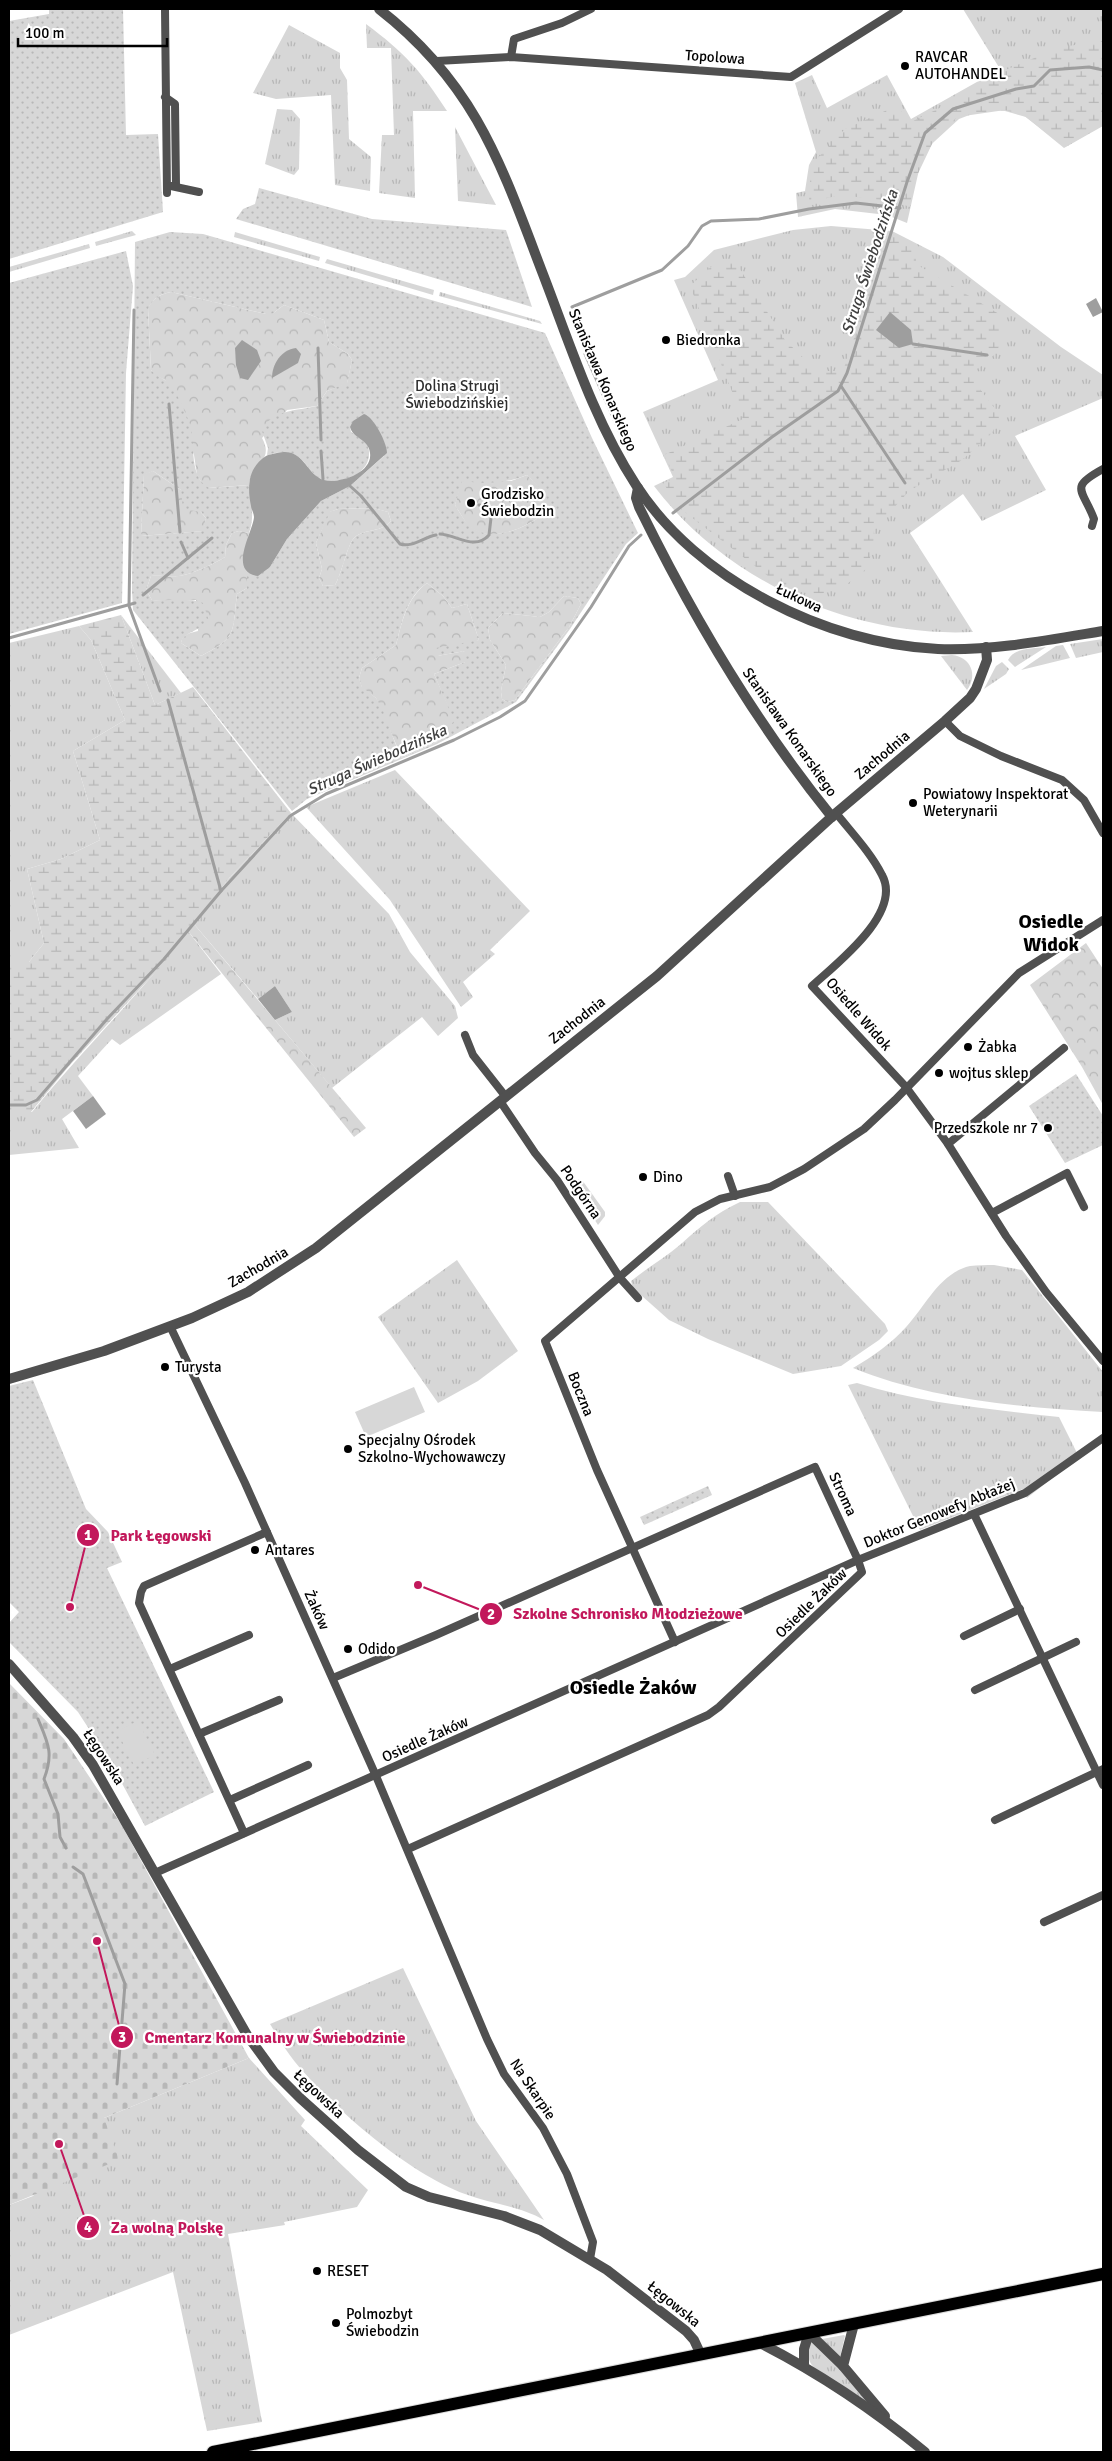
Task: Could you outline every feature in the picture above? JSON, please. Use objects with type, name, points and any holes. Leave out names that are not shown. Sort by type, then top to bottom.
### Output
[{"type":"main road","points":[[213,2452],[1103,2274]]},
{"type":"street","points":[[165,9],[167,190],[176,186],[199,192]]},
{"type":"street","name":"Stanisława Konarskiego","points":[[379,9],[408,32],[437,62],[472,109],[492,146],[597,412],[617,454],[638,488],[636,498],[639,507],[712,646],[776,743],[834,815]]},
{"type":"street","points":[[510,56],[514,39],[562,23],[591,9]]},
{"type":"street","name":"Topolowa","points":[[437,62],[510,56],[790,77],[899,9]]},
{"type":"street","points":[[165,97],[175,104],[176,186]]},
{"type":"street","points":[[1092,526],[1094,519],[1083,497],[1081,485],[1083,481],[1103,469]]},
{"type":"street","name":"Łukowa","points":[[638,488],[667,524],[701,555],[740,583],[798,616],[849,634],[904,646],[939,649],[986,647]]},
{"type":"street","points":[[986,647],[1103,631]]},
{"type":"street","name":"Zachodnia","points":[[9,1379],[104,1351],[170,1326],[248,1292],[289,1268],[345,1226],[684,953],[834,815],[945,721],[970,698],[976,689],[986,660],[986,647]]},
{"type":"street","points":[[945,721],[960,736],[1062,780],[1084,800],[1103,833]]},
{"type":"street","name":"Osiedle Widok","points":[[834,815],[883,876],[886,890],[884,901],[868,932],[812,986],[906,1087]]},
{"type":"street","points":[[620,1278],[677,1225],[695,1212],[710,1203],[764,1189],[789,1178],[864,1129],[896,1100],[906,1087],[1019,973],[1103,920]]},
{"type":"street","name":"Podgórna","points":[[465,1035],[473,1055],[503,1099],[535,1153],[557,1180],[620,1278],[638,1298]]},
{"type":"street","points":[[948,1144],[1064,1048]]},
{"type":"street","points":[[906,1087],[948,1144],[1046,1292],[1103,1361]]},
{"type":"street","points":[[992,1213],[1067,1173],[1084,1207]]},
{"type":"street","points":[[728,1176],[735,1196]]},
{"type":"street","name":"Boczna","points":[[620,1278],[545,1341],[576,1419],[632,1547]]},
{"type":"street","name":"Żaków","points":[[170,1326],[333,1678],[408,1849],[431,1909]]},
{"type":"street","name":"Doktor Genowefy Abłażej","points":[[858,1560],[1025,1493],[1103,1438]]},
{"type":"street","name":"Stroma","points":[[632,1547],[815,1467],[858,1560]]},
{"type":"street","points":[[974,1514],[1043,1658],[1100,1770],[1103,1785]]},
{"type":"street","points":[[244,1833],[139,1603],[144,1586],[267,1532]]},
{"type":"street","points":[[333,1678],[632,1547],[675,1642]]},
{"type":"street","name":"Osiedle Żaków","points":[[155,1873],[858,1560],[862,1572],[760,1670],[708,1715],[408,1849]]},
{"type":"street","points":[[964,1636],[1020,1609]]},
{"type":"street","points":[[170,1669],[249,1635]]},
{"type":"street","points":[[974,1690],[1076,1642]]},
{"type":"street","name":"Łęgowska","points":[[9,1664],[49,1708],[88,1758],[220,1990],[260,2054],[287,2086],[395,2180],[417,2192],[528,2224],[590,2259],[686,2331],[694,2340],[702,2355]]},
{"type":"street","points":[[199,1734],[280,1700]]},
{"type":"street","points":[[230,1800],[308,1765]]},
{"type":"street","points":[[995,1820],[1100,1770]]},
{"type":"street","points":[[1044,1922],[1103,1895]]},
{"type":"street","name":"Na Skarpie","points":[[431,1909],[504,2074],[543,2128],[567,2174],[593,2242],[590,2259]]},
{"type":"street","points":[[843,2366],[854,2324]]},
{"type":"street","points":[[804,2366],[804,2349],[809,2333],[843,2366],[893,2426]]},
{"type":"street","points":[[760,2343],[804,2366],[893,2426],[925,2452]]},
{"type":"green space","points":[[49,9],[123,9],[126,135],[158,134],[163,212],[9,259],[9,21],[49,14]]},
{"type":"green space","points":[[963,9],[1103,9],[1103,126],[1064,148],[1026,117],[1005,111],[985,109],[959,119],[923,152],[907,223],[887,215],[835,209],[798,217],[796,193],[805,191],[809,165],[816,152],[795,83],[812,75],[827,108],[887,75],[911,119],[1000,69]]},
{"type":"green space","points":[[366,24],[411,63],[447,111],[413,111],[415,198],[379,193],[382,135],[394,135],[391,48],[367,48]]},
{"type":"green space","points":[[289,25],[340,53],[340,68],[347,80],[349,139],[371,157],[370,191],[335,185],[331,95],[276,99],[253,93]]},
{"type":"green space","points":[[1103,41],[1103,125],[1065,147],[1023,115],[1005,110],[957,117],[933,142],[913,184],[910,207],[896,202],[841,195],[809,202],[811,165],[845,129],[896,106],[911,122],[954,101],[1003,71],[1061,47]]},
{"type":"green space","points":[[277,109],[292,110],[300,119],[299,169],[294,175],[265,164]]},
{"type":"green space","points":[[455,127],[496,205],[458,201]]},
{"type":"green space","points":[[259,188],[372,219],[506,230],[532,307],[236,219],[243,209],[255,204]]},
{"type":"green space","points":[[831,226],[892,231],[943,257],[1061,347],[1103,375],[1103,398],[1015,436],[1046,490],[982,521],[963,494],[910,533],[973,632],[928,631],[883,625],[839,614],[796,597],[755,576],[718,550],[684,520],[654,486],[673,477],[643,412],[718,380],[674,280],[685,277],[714,250],[793,230]]},
{"type":"green space","points":[[132,231],[136,235],[96,246],[95,242]]},
{"type":"green space","name":"Dolina Strugi Świebodzińskiej","points":[[170,232],[203,234],[545,333],[592,438],[638,533],[626,544],[570,629],[516,702],[437,744],[307,799],[292,811],[133,610],[135,242]],"holes":[[[171,292],[266,314],[272,314],[284,305],[324,320],[329,342],[348,354],[352,360],[347,383],[327,391],[317,406],[285,412],[266,424],[262,431],[268,448],[267,455],[287,452],[298,456],[320,479],[334,481],[343,480],[359,473],[368,460],[367,443],[351,432],[350,427],[373,421],[385,444],[384,456],[350,486],[321,501],[287,539],[270,567],[251,573],[247,570],[247,588],[237,594],[231,632],[222,644],[201,656],[181,643],[188,634],[209,621],[203,603],[187,600],[152,600],[146,590],[151,576],[184,575],[205,568],[225,557],[226,545],[232,533],[239,531],[249,533],[252,521],[249,485],[209,488],[198,477],[194,461],[191,428],[182,404],[169,383],[151,370],[148,309],[152,302],[160,296]],[[153,471],[181,490],[183,509],[201,512],[206,518],[203,531],[141,536],[144,475]],[[527,475],[544,492],[547,511],[520,528],[497,534],[487,534],[468,524],[455,505],[462,481],[487,483],[511,480]],[[373,508],[388,512],[391,521],[383,527],[364,532],[355,537],[349,546],[335,585],[323,586],[319,578],[322,569],[316,543],[330,512],[338,509]],[[427,583],[443,596],[452,608],[467,604],[479,640],[436,648],[437,656],[465,651],[465,662],[434,674],[454,721],[437,742],[402,758],[382,708],[376,698],[362,687],[359,678],[362,668],[396,645],[406,611],[414,596]],[[564,596],[578,598],[581,604],[569,627],[515,700],[507,702],[502,699],[501,691],[506,665],[490,640],[488,628],[503,613],[540,617],[549,612]]]},
{"type":"green space","points":[[235,232],[320,257],[319,261],[234,237]]},
{"type":"green space","points":[[889,233],[916,248],[916,264],[999,314],[1001,326],[1000,344],[993,356],[969,375],[1003,419],[989,436],[962,460],[909,491],[874,530],[873,549],[866,569],[847,584],[819,595],[796,591],[768,576],[682,510],[663,483],[675,478],[664,455],[743,419],[690,286],[714,264],[736,263],[785,340],[817,371],[843,371]]},
{"type":"green space","points":[[89,244],[90,248],[9,272],[9,267]]},
{"type":"green space","points":[[126,251],[133,286],[126,373],[122,603],[9,634],[9,283]]},
{"type":"green space","points":[[327,259],[434,290],[433,295],[325,263]]},
{"type":"green space","points":[[171,292],[266,314],[272,314],[284,305],[324,320],[329,342],[348,354],[352,360],[347,384],[327,391],[317,406],[287,410],[262,438],[266,452],[254,472],[249,485],[208,488],[203,485],[197,475],[194,455],[165,380],[154,375],[151,370],[148,308],[157,297]]},
{"type":"green space","points":[[440,292],[540,321],[542,324],[439,296]]},
{"type":"green space","points":[[153,471],[181,490],[206,518],[204,531],[141,536],[144,474]]},
{"type":"green space","points":[[527,475],[545,492],[547,511],[520,528],[497,534],[477,531],[468,525],[455,505],[461,481],[511,481]]},
{"type":"green space","points":[[374,508],[388,512],[391,521],[383,527],[364,532],[355,537],[349,546],[335,585],[323,586],[319,578],[322,569],[316,543],[329,512],[338,509]]},
{"type":"green space","points":[[239,531],[249,533],[245,567],[247,570],[247,588],[237,594],[233,626],[227,638],[222,644],[201,656],[181,643],[189,633],[198,631],[196,600],[174,602],[152,600],[146,590],[151,576],[184,575],[205,568],[225,557],[226,545],[232,533]]},
{"type":"green space","points":[[427,583],[443,596],[452,608],[467,604],[479,640],[437,656],[465,651],[465,662],[434,674],[455,721],[437,742],[402,758],[376,698],[362,688],[359,678],[362,668],[396,645],[406,611],[414,596]]},
{"type":"green space","points":[[564,596],[578,598],[581,604],[569,627],[515,700],[507,702],[502,699],[501,691],[506,665],[490,640],[488,628],[503,613],[540,617],[549,612]]},
{"type":"green space","points":[[121,615],[181,693],[155,705]]},
{"type":"green space","points":[[121,615],[155,705],[193,687],[291,813],[230,877],[164,963],[69,1066],[31,1112],[9,1112],[9,962],[29,962],[44,943],[27,869],[61,859],[100,840],[73,751],[125,720],[91,640],[79,626]]},
{"type":"green space","points":[[79,626],[91,640],[125,720],[73,751],[100,840],[61,859],[27,869],[44,943],[29,962],[9,962],[9,643]]},
{"type":"green space","points":[[1103,639],[1103,652],[1076,658],[1070,644]]},
{"type":"green space","points":[[1063,645],[1070,658],[1021,670],[1056,646]]},
{"type":"green space","points":[[1046,647],[1015,667],[1008,660],[1020,651]]},
{"type":"green space","points":[[952,655],[964,659],[971,668],[972,678],[967,690],[941,656]]},
{"type":"green space","points":[[1002,662],[1009,669],[1006,674],[984,689],[996,666]]},
{"type":"green space","points":[[395,770],[530,911],[490,950],[495,954],[463,982],[473,997],[461,1007],[390,900],[306,807]]},
{"type":"green space","points":[[291,813],[389,914],[410,952],[455,1006],[458,1018],[438,1036],[422,1017],[332,1088],[275,1020],[292,1012],[275,986],[258,999],[194,924],[230,877]]},
{"type":"green space","points":[[194,924],[366,1128],[354,1137],[188,931]]},
{"type":"green space","points":[[188,931],[221,974],[120,1045],[112,1039],[78,1076],[93,1096],[62,1119],[79,1148],[9,1155],[9,1112],[32,1112],[170,955]]},
{"type":"green space","points":[[1086,943],[1103,969],[1103,1105],[1082,1067],[1030,985]]},
{"type":"green space","points":[[1076,1074],[1103,1116],[1103,1145],[1065,1163],[1029,1106]]},
{"type":"green space","points":[[575,1179],[582,1180],[605,1212],[605,1216],[598,1225],[570,1181]]},
{"type":"green space","points":[[740,1202],[768,1202],[885,1324],[888,1331],[879,1340],[841,1366],[793,1374],[708,1339],[669,1320],[633,1288],[631,1281],[709,1221]]},
{"type":"green space","points":[[457,1260],[518,1351],[478,1381],[438,1403],[378,1317]]},
{"type":"green space","points":[[994,1265],[1022,1270],[1103,1372],[1103,1412],[1040,1408],[976,1400],[882,1379],[853,1368],[895,1338],[914,1318],[934,1291],[950,1275],[970,1266]]},
{"type":"green space","points":[[33,1380],[86,1509],[108,1532],[122,1562],[107,1568],[214,1792],[145,1826],[111,1763],[78,1712],[9,1642],[9,1623],[19,1612],[9,1602],[9,1386]]},
{"type":"green space","points":[[857,1383],[932,1401],[1059,1417],[1079,1457],[1027,1498],[1023,1489],[920,1530],[848,1385]]},
{"type":"green space","points":[[414,1387],[425,1412],[366,1437],[355,1412]]},
{"type":"green space","points":[[708,1486],[712,1495],[644,1525],[640,1517]]},
{"type":"green space","points":[[9,1683],[64,1739],[121,1824],[249,2058],[104,2118],[119,2160],[9,2205]]},
{"type":"green space","points":[[138,1721],[155,1755],[134,1765],[117,1731]]},
{"type":"green space","points":[[403,1968],[476,2121],[544,2220],[525,2211],[465,2194],[420,2171],[396,2155],[373,2138],[330,2100],[292,2058],[270,2024]]},
{"type":"green space","points":[[249,2058],[305,2120],[301,2126],[368,2190],[357,2207],[284,2222],[285,2225],[228,2234],[262,2422],[207,2431],[173,2272],[9,2335],[9,2205],[33,2196],[104,2118]]},
{"type":"green space","points":[[844,2335],[840,2357],[822,2339]]},
{"type":"green space","points":[[813,2341],[883,2415],[855,2398],[814,2368],[808,2354],[810,2342]]},
{"type":"shaded area","points":[[1096,298],[1103,312],[1093,317],[1086,304]]},
{"type":"shaded area","points":[[890,312],[911,330],[913,344],[899,348],[876,330]]},
{"type":"shaded area","points":[[242,340],[257,350],[261,361],[248,380],[240,378],[236,365],[235,348]]},
{"type":"shaded area","points":[[296,348],[301,354],[298,363],[272,378],[278,358],[291,349]]},
{"type":"shaded area","points":[[364,414],[372,420],[379,431],[385,443],[387,453],[350,486],[321,501],[287,539],[270,567],[258,576],[249,573],[244,567],[243,560],[254,517],[249,485],[252,472],[256,466],[267,455],[286,452],[293,453],[299,457],[312,472],[324,480],[338,480],[354,476],[370,460],[369,448],[354,434],[350,427],[353,421]]},
{"type":"shaded area","points":[[275,986],[292,1012],[275,1020],[258,999]]},
{"type":"shaded area","points":[[93,1096],[106,1114],[86,1129],[73,1111]]},
{"type":"waterway","name":"Struga Świebodzińska","points":[[673,513],[772,437],[838,391],[847,373],[907,182],[925,133],[953,109],[1016,89],[1034,86],[1050,70],[1089,67],[1103,70]]},
{"type":"waterway","points":[[572,307],[662,270],[688,246],[702,226],[711,221],[759,219],[809,209],[856,203],[900,208]]},
{"type":"waterway","points":[[134,310],[129,606],[160,691]]},
{"type":"waterway","points":[[913,344],[987,355]]},
{"type":"waterway","points":[[318,348],[321,440]]},
{"type":"waterway","points":[[585,354],[628,451]]},
{"type":"waterway","points":[[841,386],[905,483]]},
{"type":"waterway","points":[[169,404],[180,532]]},
{"type":"waterway","points":[[321,451],[323,479]]},
{"type":"waterway","points":[[350,486],[360,495]]},
{"type":"waterway","points":[[361,496],[400,544],[409,545],[436,535]]},
{"type":"waterway","points":[[479,505],[486,506],[492,515]]},
{"type":"waterway","points":[[440,534],[478,542],[484,540],[489,535],[491,518]]},
{"type":"waterway","name":"Struga Świebodzińska","points":[[9,1105],[26,1105],[37,1100],[107,1019],[164,959],[221,891],[290,816],[326,794],[454,740],[500,717],[525,701],[591,607],[629,546],[641,535]]},
{"type":"waterway","points":[[143,595],[212,538]]},
{"type":"waterway","points":[[181,542],[188,558]]},
{"type":"waterway","points":[[9,638],[135,603]]},
{"type":"waterway","points":[[168,700],[221,891]]},
{"type":"waterway","points":[[38,1719],[49,1748],[49,1762],[44,1779],[58,1814],[60,1837],[66,1848]]},
{"type":"waterway","points":[[73,1867],[83,1874],[125,1984],[117,2084]]},
{"type":"place","name":"RAVCAR AUTOHANDEL","points":[[905,66]]},
{"type":"place","name":"Biedronka","points":[[666,340]]},
{"type":"place","name":"Grodzisko Świebodzin","points":[[471,503]]},
{"type":"place","name":"Powiatowy Inspektorat Weterynarii","points":[[913,803]]},
{"type":"place","name":"Żabka","points":[[968,1047]]},
{"type":"place","name":"wojtus sklep","points":[[939,1073]]},
{"type":"place","name":"Przedszkole nr 7","points":[[1048,1128]]},
{"type":"place","name":"Dino","points":[[643,1177]]},
{"type":"place","name":"Turysta","points":[[165,1367]]},
{"type":"place","name":"Specjalny Ośrodek Szkolno-Wychowawczy","points":[[348,1449]]},
{"type":"place","name":"Antares","points":[[255,1550]]},
{"type":"place","name":"Szkolne Schronisko Młodzieżowe","points":[[418,1585]]},
{"type":"place","name":"Park Łęgowski","points":[[70,1607]]},
{"type":"place","name":"Odido","points":[[348,1649]]},
{"type":"place","name":"Cmentarz Komunalny w Świebodzinie","points":[[97,1941]]},
{"type":"place","name":"Za wolną Polskę","points":[[59,2144]]},
{"type":"place","name":"RESET","points":[[317,2271]]},
{"type":"place","name":"Polmozbyt Świebodzin","points":[[336,2323]]},
{"type":"district","name":"Osiedle Widok","points":[[1051,932]]},
{"type":"district","name":"Osiedle Żaków","points":[[633,1687]]}]
